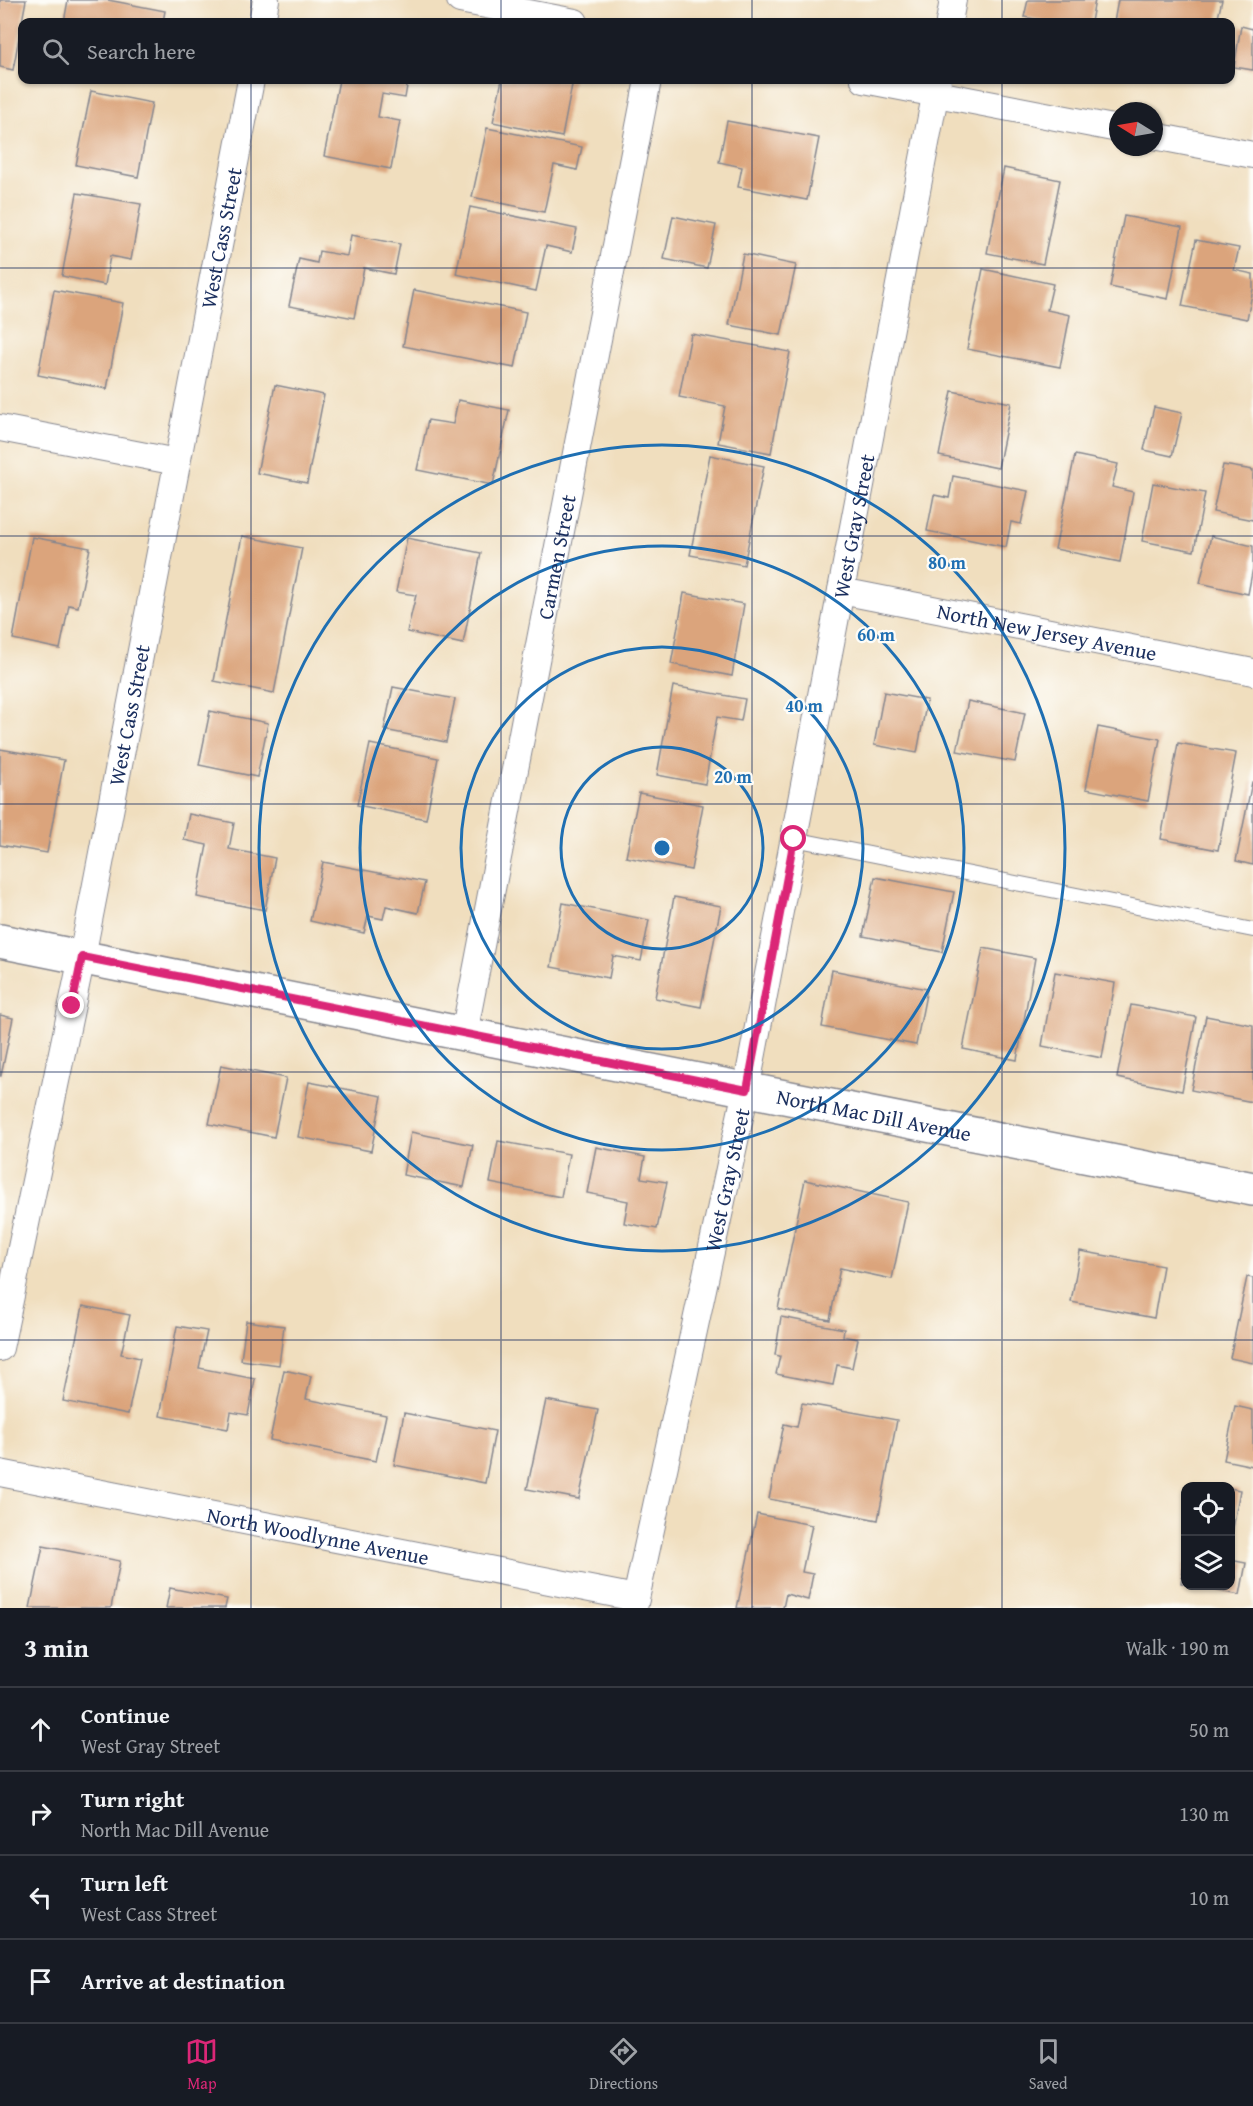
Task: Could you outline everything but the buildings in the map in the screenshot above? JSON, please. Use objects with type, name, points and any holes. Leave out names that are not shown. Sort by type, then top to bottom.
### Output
[{"type":"street","points":[[263,18],[266,0]]},
{"type":"street","points":[[460,0],[554,18]]},
{"type":"street","points":[[950,18],[953,0]]},
{"type":"street","name":"West Cass Street","points":[[0,1348],[82,957],[250,84]]},
{"type":"street","name":"Carmen Street","points":[[464,1034],[647,84]]},
{"type":"street","points":[[912,84],[936,86],[1109,127]]},
{"type":"street","name":"West Gray Street","points":[[635,1603],[747,1090],[936,86]]},
{"type":"street","points":[[1163,138],[1253,155]]},
{"type":"street","points":[[0,428],[177,462]]},
{"type":"street","name":"North New Jersey Avenue","points":[[841,591],[1253,672]]},
{"type":"street","name":"North Mac Dill Avenue","points":[[0,940],[1253,1189]]},
{"type":"street","name":"North Woodlynne Avenue","points":[[0,1473],[635,1603]]},
{"type":"lane","points":[[794,839],[1253,930]]},
{"type":"route","points":[[72,1006],[82,957],[747,1090],[794,839]]}]
